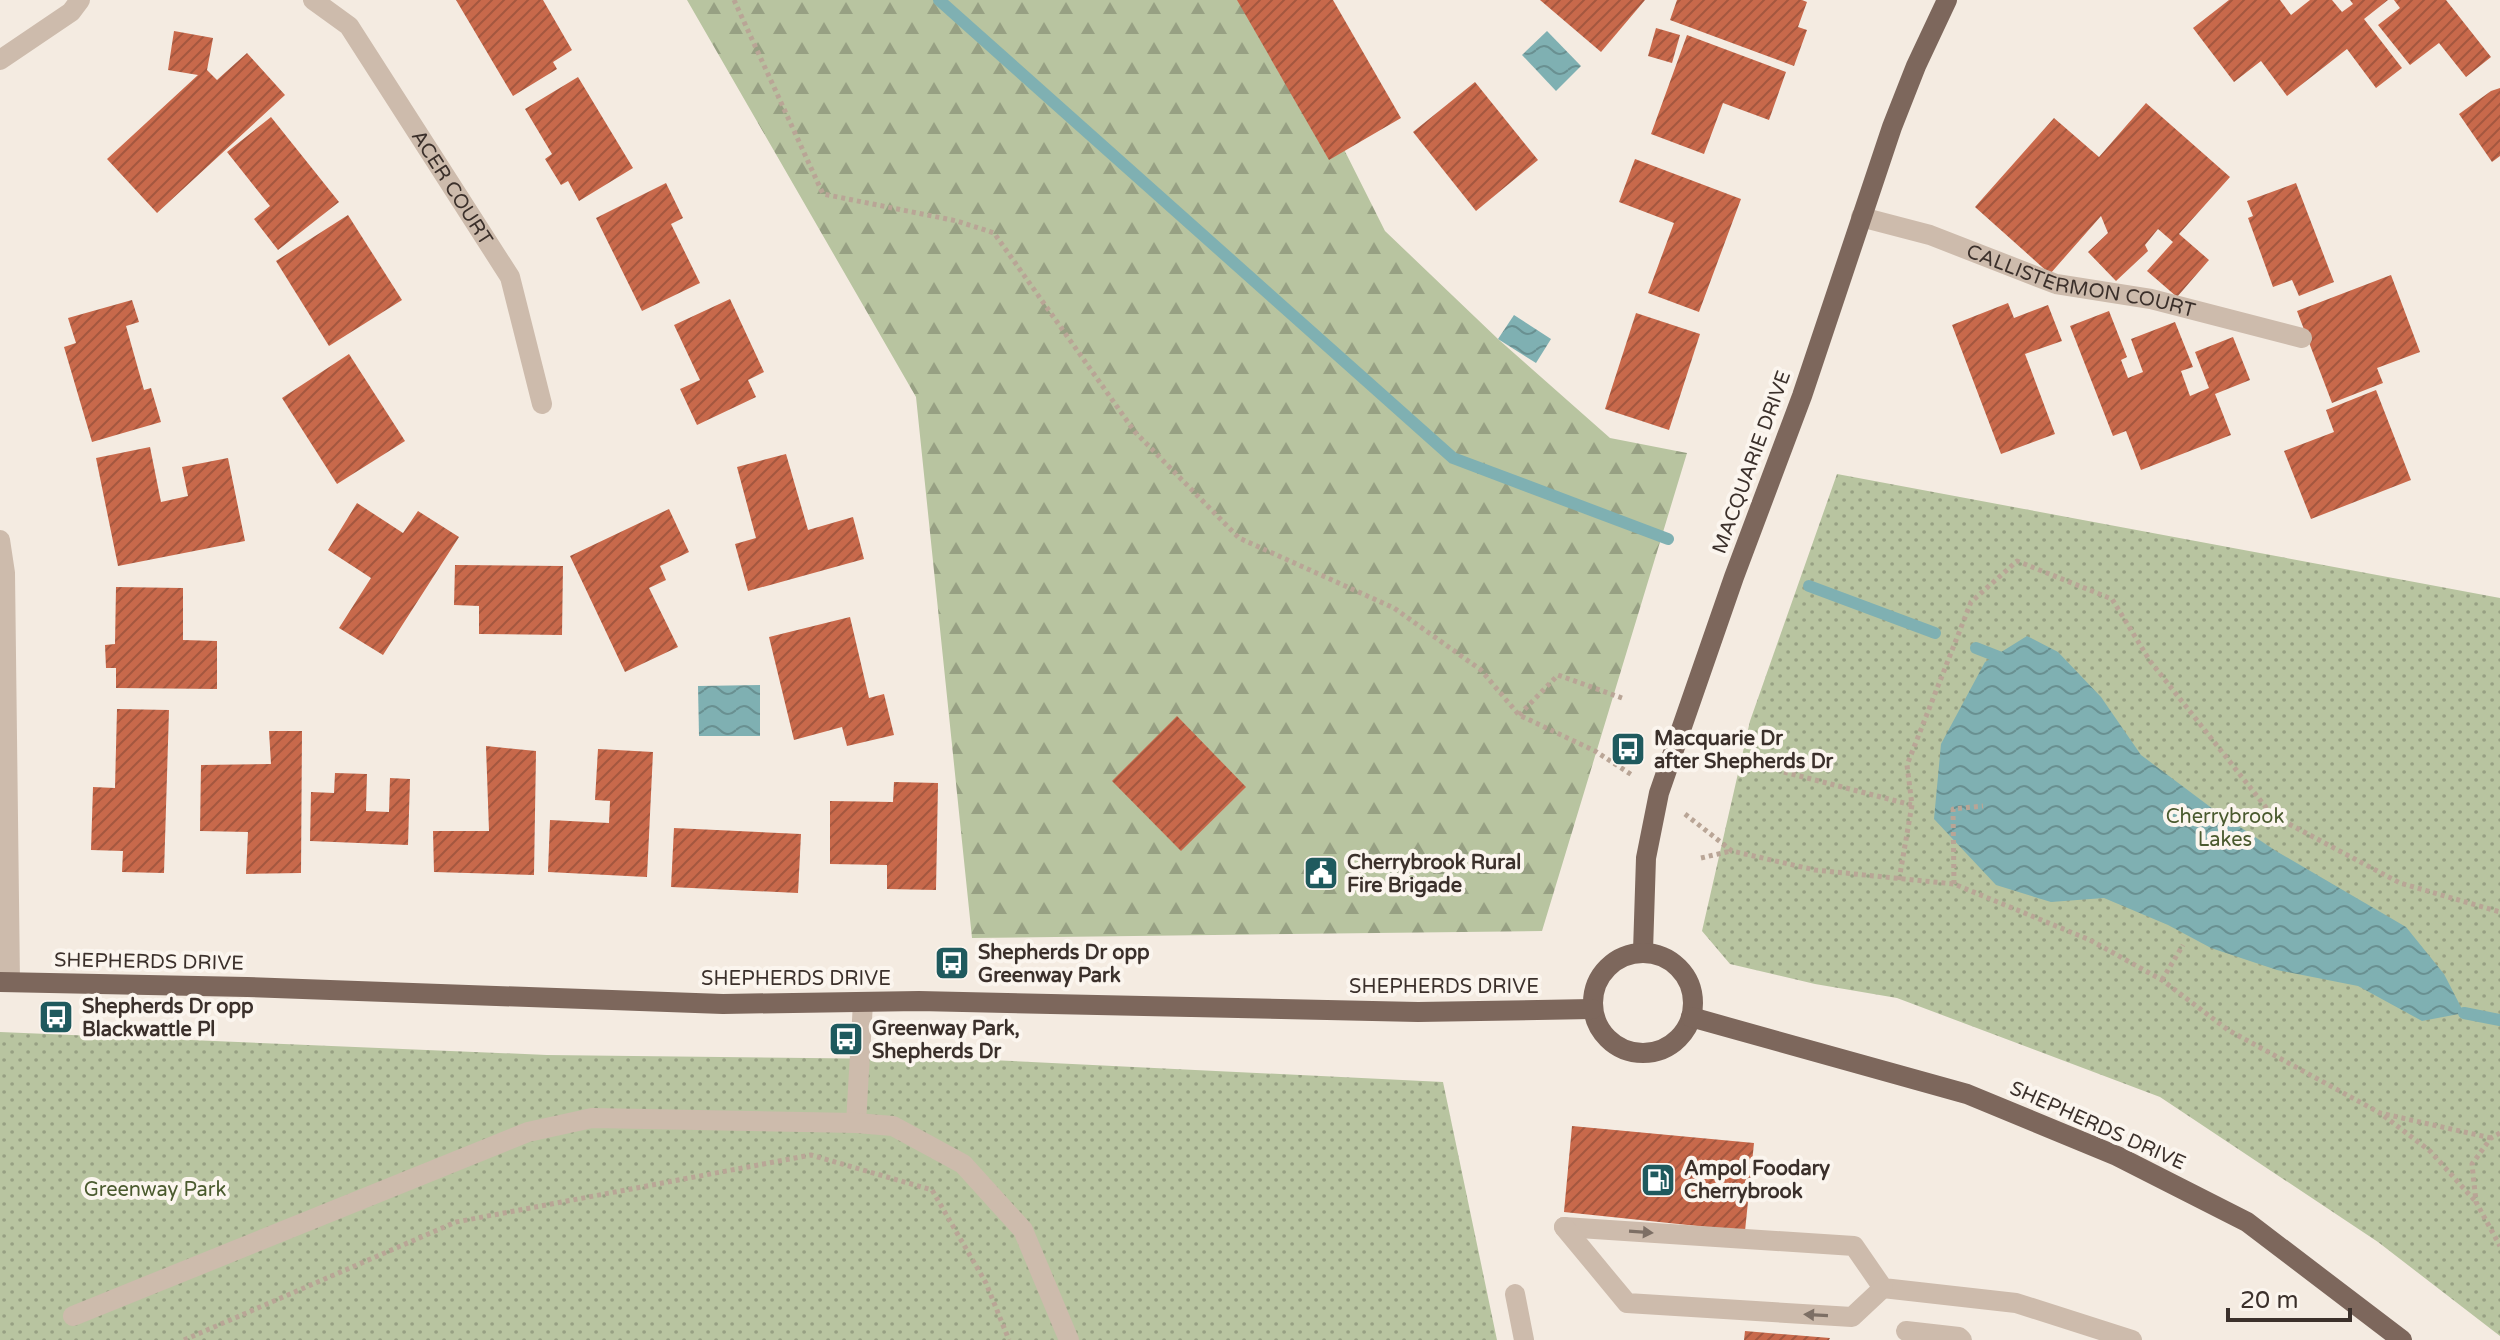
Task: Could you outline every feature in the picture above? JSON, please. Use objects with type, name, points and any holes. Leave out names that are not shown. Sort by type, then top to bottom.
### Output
[{"type":"main road","name":"MACQUARIE DRIVE","points":[[1643,951],[1646,858],[1659,793],[1734,577],[1802,396],[1897,114],[1947,0]]},
{"type":"main road","points":[[1643,951],[1667,959],[1679,968],[1692,991],[1691,1017],[1684,1033],[1671,1045],[1656,1052],[1638,1053],[1622,1049],[1607,1039],[1592,1009],[1593,993],[1609,965],[1622,957],[1643,951]]},
{"type":"main road","name":"SHEPHERDS DRIVE","points":[[5,982],[247,987],[723,1004],[935,1001],[1418,1012],[1592,1009]]},
{"type":"main road","name":"SHEPHERDS DRIVE","points":[[1691,1017],[1967,1094],[2117,1156],[2247,1222],[2402,1340]]},
{"type":"street","points":[[0,60],[71,12],[80,0]]},
{"type":"street","name":"ACER COURT","points":[[313,0],[349,26],[510,277],[542,404]]},
{"type":"street","name":"CALLISTERMON COURT","points":[[1861,217],[1930,235],[2056,284],[2151,299],[2302,338]]},
{"type":"street","points":[[0,540],[5,573],[5,982]]},
{"type":"street","points":[[856,1123],[863,1003]]},
{"type":"street","points":[[73,1316],[528,1132],[592,1118],[856,1123],[893,1126],[963,1164],[1023,1230],[1069,1340]]},
{"type":"street","points":[[1883,1288],[1852,1317],[1627,1303],[1564,1227],[1854,1246],[1883,1288],[2016,1303],[2132,1340]]},
{"type":"street","points":[[1515,1294],[1524,1340]]},
{"type":"street","points":[[1906,1331],[1959,1337],[1962,1340]]},
{"type":"path","points":[[734,0],[823,194],[957,221],[994,233],[1135,432],[1239,538],[1394,608],[1481,670],[1519,715],[1595,751],[1659,793],[1732,851],[1815,870],[1954,884],[2090,940],[2162,980],[2228,1030],[2380,1113],[2430,1151],[2476,1202],[2500,1246]]},
{"type":"path","points":[[1899,880],[1912,805],[1907,765],[1971,602],[2017,561],[2112,599],[2150,661],[2272,815],[2400,883],[2500,912]]},
{"type":"path","points":[[1519,715],[1558,675],[1622,698]]},
{"type":"path","points":[[1784,772],[1912,805]]},
{"type":"path","points":[[1954,884],[1953,809],[1983,806]]},
{"type":"path","points":[[1701,858],[1732,851]]},
{"type":"path","points":[[2162,980],[2183,945]]},
{"type":"path","points":[[2380,1113],[2491,1138]]},
{"type":"path","points":[[2476,1202],[2472,1164],[2491,1138],[2500,1133]]},
{"type":"path","points":[[184,1340],[456,1222],[811,1155],[932,1190],[986,1283],[1009,1340]]},
{"type":"green space","points":[[687,0],[1269,0],[1385,231],[1498,339],[1610,438],[1687,453],[1542,931],[972,938],[916,397]]},
{"type":"green space","name":"Cherrybrook Lakes","points":[[1837,474],[2500,598],[2500,1336],[2378,1242],[2160,1097],[1897,998],[1815,984],[1730,964],[1702,931],[1750,721]]},
{"type":"green space","name":"Greenway Park","points":[[0,1032],[547,1055],[990,1060],[1443,1082],[1497,1340],[0,1340]]},
{"type":"water","points":[[1547,31],[1581,66],[1556,91],[1522,55]]},
{"type":"water","points":[[1514,315],[1551,339],[1536,363],[1498,339]]},
{"type":"water","points":[[2027,636],[2058,652],[2101,697],[2141,755],[2276,851],[2406,927],[2444,974],[2464,1013],[2422,1021],[2358,986],[2277,970],[2211,948],[2168,925],[2104,898],[2051,902],[1996,885],[1934,819],[1941,744],[1985,662]]},
{"type":"water","points":[[760,685],[760,736],[699,736],[698,686]]},
{"type":"building","points":[[456,0],[543,0],[572,50],[553,62],[557,69],[513,96]]},
{"type":"building","points":[[1237,0],[1333,0],[1401,118],[1329,160]]},
{"type":"building","points":[[1540,0],[1645,0],[1601,52]]},
{"type":"building","points":[[1677,0],[1807,2],[1798,27],[1807,30],[1794,66],[1670,20]]},
{"type":"building","points":[[2229,0],[2280,0],[2291,15],[2310,0],[2332,0],[2342,12],[2353,4],[2350,0],[2388,0],[2364,19],[2402,68],[2376,88],[2347,49],[2287,96],[2261,61],[2234,82],[2193,28]]},
{"type":"building","points":[[2394,0],[2446,0],[2491,57],[2466,77],[2439,43],[2410,65],[2378,25],[2400,8]]},
{"type":"building","points":[[1656,28],[1680,35],[1672,63],[1648,56]]},
{"type":"building","points":[[174,31],[213,38],[207,70],[217,80],[247,53],[285,95],[157,213],[107,159],[198,75],[168,70]]},
{"type":"building","points":[[1687,35],[1786,72],[1769,120],[1723,103],[1704,154],[1651,134]]},
{"type":"building","points":[[578,77],[633,168],[579,201],[568,181],[561,185],[545,159],[552,154],[525,109]]},
{"type":"building","points":[[1475,82],[1538,160],[1476,211],[1413,132]]},
{"type":"building","points":[[2500,88],[2500,156],[2492,162],[2459,114]]},
{"type":"building","points":[[2146,103],[2230,177],[2179,234],[2209,260],[2177,297],[2147,271],[2173,242],[2158,229],[2145,245],[2148,251],[2116,281],[2088,252],[2108,233],[2101,216],[2050,274],[1975,207],[2054,118],[2099,157]]},
{"type":"building","points":[[271,117],[339,202],[278,250],[254,219],[270,206],[227,152]]},
{"type":"building","points":[[1635,159],[1741,199],[1699,312],[1648,293],[1674,223],[1619,202]]},
{"type":"building","points":[[666,183],[683,218],[671,224],[700,283],[642,311],[596,218]]},
{"type":"building","points":[[2296,183],[2334,282],[2299,296],[2292,280],[2273,287],[2248,218],[2253,216],[2247,201]]},
{"type":"building","points":[[348,215],[402,300],[329,346],[276,261]]},
{"type":"building","points":[[2391,275],[2420,352],[2377,368],[2383,383],[2332,403],[2297,311]]},
{"type":"building","points":[[730,299],[764,372],[748,380],[756,397],[697,425],[680,389],[700,380],[674,325]]},
{"type":"building","points":[[132,300],[139,322],[126,326],[144,390],[151,388],[161,422],[92,442],[64,347],[76,343],[68,318]]},
{"type":"building","points":[[2008,303],[2014,318],[2048,305],[2062,341],[2025,354],[2055,434],[2001,454],[1952,325]]},
{"type":"building","points":[[2109,311],[2127,357],[2121,360],[2128,378],[2143,372],[2131,339],[2175,322],[2193,367],[2181,371],[2190,396],[2209,388],[2195,352],[2233,337],[2250,380],[2215,394],[2231,435],[2141,470],[2126,431],[2113,436],[2070,326]]},
{"type":"building","points":[[1636,313],[1700,334],[1669,430],[1605,409]]},
{"type":"building","points":[[349,354],[405,441],[337,484],[282,398]]},
{"type":"building","points":[[2376,390],[2411,480],[2311,519],[2284,451],[2334,432],[2326,410]]},
{"type":"building","points":[[150,447],[161,502],[188,496],[182,467],[228,458],[245,541],[118,566],[96,458]]},
{"type":"building","points":[[786,454],[808,530],[853,517],[864,559],[748,591],[735,544],[756,538],[737,467]]},
{"type":"building","points":[[357,503],[403,533],[418,511],[459,537],[383,655],[339,628],[371,578],[328,550]]},
{"type":"building","points":[[669,509],[689,552],[660,566],[666,580],[649,588],[678,647],[625,672],[570,556]]},
{"type":"building","points":[[455,565],[563,566],[562,635],[479,634],[479,606],[454,605]]},
{"type":"building","points":[[116,587],[183,588],[183,640],[217,641],[217,689],[116,688],[116,668],[106,668],[105,645],[115,644]]},
{"type":"building","points":[[850,617],[869,698],[884,694],[894,735],[847,746],[842,727],[794,740],[769,637]]},
{"type":"building","points":[[117,709],[169,710],[164,873],[122,872],[123,851],[91,850],[93,787],[115,788]]},
{"type":"building","points":[[1177,716],[1246,787],[1181,851],[1112,781]]},
{"type":"building","points":[[269,731],[302,731],[301,873],[246,874],[248,832],[200,831],[201,765],[271,764]]},
{"type":"building","points":[[486,746],[536,751],[534,875],[434,872],[433,831],[489,831]]},
{"type":"building","points":[[598,749],[653,752],[647,877],[548,872],[550,820],[609,823],[610,801],[595,800]]},
{"type":"building","points":[[335,773],[367,774],[366,811],[389,812],[390,778],[410,779],[408,845],[310,841],[311,792],[334,793]]},
{"type":"building","points":[[894,782],[938,783],[936,890],[887,889],[887,865],[830,864],[830,801],[893,802]]},
{"type":"building","points":[[674,828],[801,834],[798,893],[671,887]]},
{"type":"building","name":"Ampol Foodary Cherrybrook","points":[[1572,1126],[1754,1143],[1745,1231],[1564,1212]]},
{"type":"building","points":[[1745,1331],[1830,1338],[1744,1340]]},
{"type":"waterway","points":[[939,0],[1453,458],[1668,539]]},
{"type":"waterway","points":[[1809,586],[1935,633]]},
{"type":"waterway","points":[[1976,648],[1999,657]]},
{"type":"waterway","points":[[2464,1013],[2500,1020]]},
{"type":"place","name":"Macquarie Dr after Shepherds Dr","points":[[1628,749]]},
{"type":"place","name":"Cherrybrook Rural Fire Brigade","points":[[1321,873]]},
{"type":"place","name":"Shepherds Dr opp Greenway Park","points":[[952,963]]},
{"type":"place","name":"Shepherds Dr opp Blackwattle Pl","points":[[56,1017]]},
{"type":"place","name":"Greenway Park, Shepherds Dr","points":[[846,1039]]},
{"type":"place","name":"Ampol Foodary Cherrybrook","points":[[1658,1180]]}]
